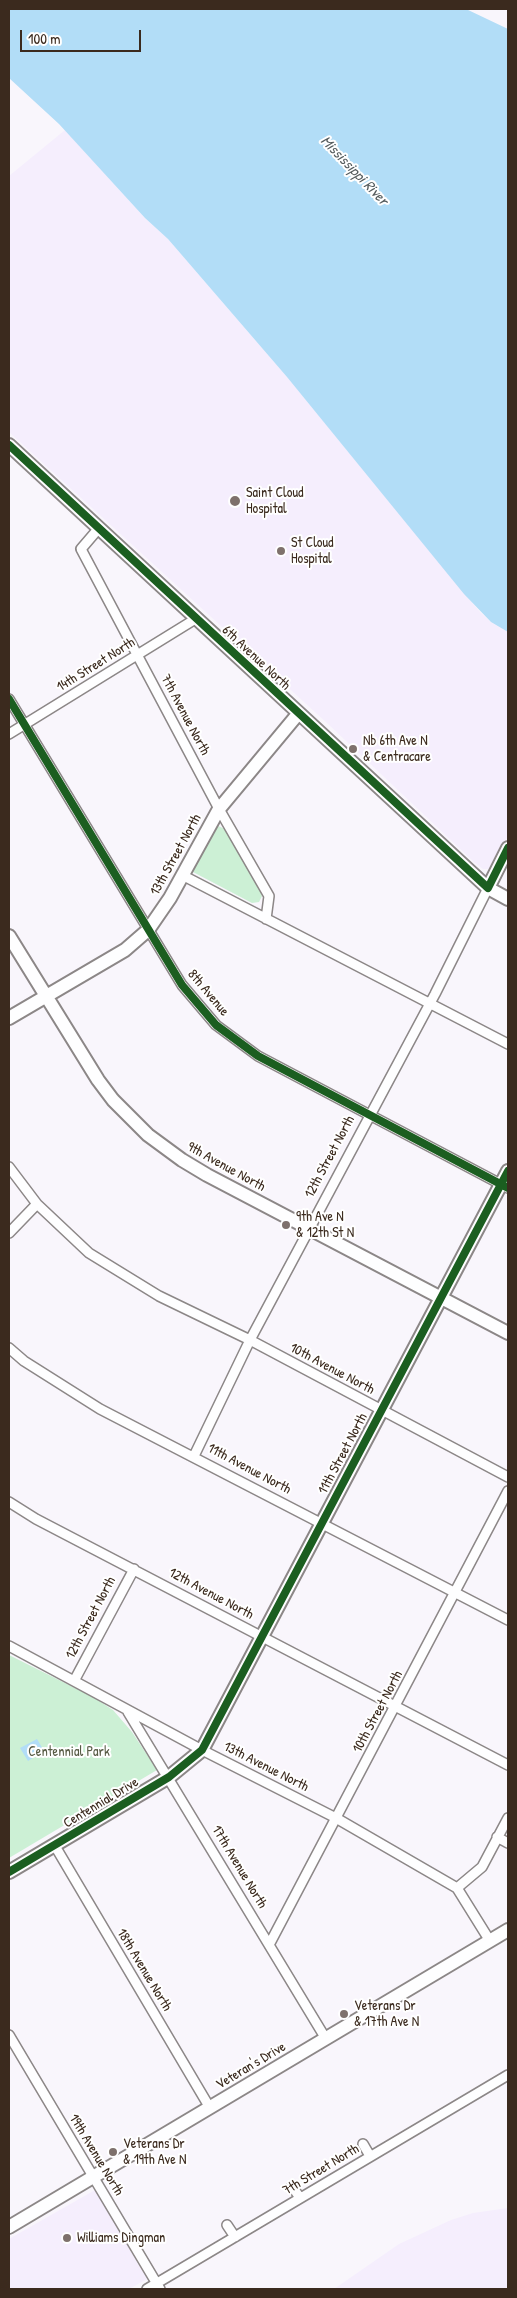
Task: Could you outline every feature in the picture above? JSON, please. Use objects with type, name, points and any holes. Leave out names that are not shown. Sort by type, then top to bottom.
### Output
[{"type":"street","name":"6th Avenue North","points":[[11,450],[197,618],[298,714],[488,888],[508,899]]},
{"type":"street","name":"7th Avenue North","points":[[98,528],[81,548],[219,809],[269,896],[266,919]]},
{"type":"street","name":"14th Street North","points":[[9,734],[197,618]]},
{"type":"street","name":"8th Avenue","points":[[9,699],[182,985],[216,1024],[258,1056],[505,1186]]},
{"type":"street","name":"13th Street North","points":[[9,1018],[125,950],[148,930],[170,898],[219,809],[298,714]]},
{"type":"street","name":"12th Street North","points":[[194,1456],[250,1340],[430,1004],[508,848]]},
{"type":"street","points":[[182,874],[508,1044]]},
{"type":"street","name":"9th Avenue North","points":[[9,936],[98,1080],[113,1100],[148,1135],[182,1160],[207,1175],[508,1333]]},
{"type":"street","name":"10th Avenue North","points":[[9,1167],[37,1204],[89,1253],[158,1296],[250,1340],[508,1477]]},
{"type":"street","name":"11th Street North","points":[[202,1750],[441,1298],[505,1186],[508,1171]]},
{"type":"street","points":[[9,1233],[37,1204]]},
{"type":"street","name":"11th Avenue North","points":[[9,1348],[24,1362],[100,1408],[508,1620]]},
{"type":"street","name":"10th Street North","points":[[269,1945],[508,1492]]},
{"type":"street","name":"12th Avenue North","points":[[9,1502],[34,1518],[508,1765]]},
{"type":"street","name":"12th Street North","points":[[74,1681],[134,1569]]},
{"type":"street","name":"13th Avenue North","points":[[9,1646],[202,1750],[336,1818],[457,1888]]},
{"type":"street","name":"17th Avenue North","points":[[127,1710],[326,2039]]},
{"type":"street","name":"Centennial Drive","points":[[9,1872],[169,1777],[202,1750]]},
{"type":"street","points":[[490,1941],[457,1888],[482,1867],[508,1818]]},
{"type":"street","points":[[497,1837],[508,1843]]},
{"type":"street","name":"18th Avenue North","points":[[55,1846],[210,2108]]},
{"type":"street","name":"Veteran's Drive","points":[[9,2227],[508,1930]]},
{"type":"street","name":"19th Avenue North","points":[[9,2035],[111,2207],[146,2255],[158,2286]]},
{"type":"street","name":"7th Street North","points":[[147,2289],[158,2286],[235,2237],[370,2156],[507,2078]]},
{"type":"street","points":[[363,2144],[370,2156]]},
{"type":"street","points":[[292,2186],[300,2198]]},
{"type":"street","points":[[111,2207],[120,2202]]},
{"type":"street","points":[[227,2225],[235,2237]]},
{"type":"shaded area","name":"Saint Cloud Hospital","points":[[65,130],[145,218],[168,239],[287,377],[480,612],[491,622],[508,632],[508,836],[493,865],[488,869],[483,869],[474,862],[328,724],[9,432],[9,176]]},
{"type":"shaded area","points":[[95,2190],[147,2279],[129,2289],[9,2289],[9,2239]]},
{"type":"shaded area","points":[[508,2208],[508,2289],[334,2289],[399,2244],[451,2220],[473,2213]]},
{"type":"green space","points":[[218,826],[225,829],[261,893],[262,896],[259,902],[252,903],[193,872],[192,869],[214,828]]},
{"type":"green space","name":"Centennial Park","points":[[9,1655],[93,1697],[113,1710],[132,1732],[157,1770],[9,1858]]},
{"type":"water","name":"Mississippi River","points":[[9,9],[466,9],[508,29],[508,632],[491,622],[464,594],[287,377],[168,239],[145,218],[59,124],[9,78]]},
{"type":"water","points":[[37,1739],[44,1751],[28,1761],[20,1748]]},
{"type":"cycle path","points":[[9,445],[488,888],[508,848]]},
{"type":"cycle path","points":[[9,699],[182,985],[216,1025],[258,1056],[508,1188]]},
{"type":"cycle path","points":[[9,1872],[169,1777],[202,1750],[508,1171]]},
{"type":"place","name":"Saint Cloud Hospital","points":[[235,501]]},
{"type":"place","name":"St Cloud Hospital","points":[[281,551]]},
{"type":"place","name":"Nb 6th Ave N & Centracare","points":[[353,749]]},
{"type":"place","name":"9th Ave N & 12th St N","points":[[286,1225]]},
{"type":"place","name":"Veterans Dr & 17th Ave N","points":[[344,2014]]},
{"type":"place","name":"Veterans Dr & 19th Ave N","points":[[113,2152]]},
{"type":"place","name":"Williams Dingman","points":[[67,2238]]}]
